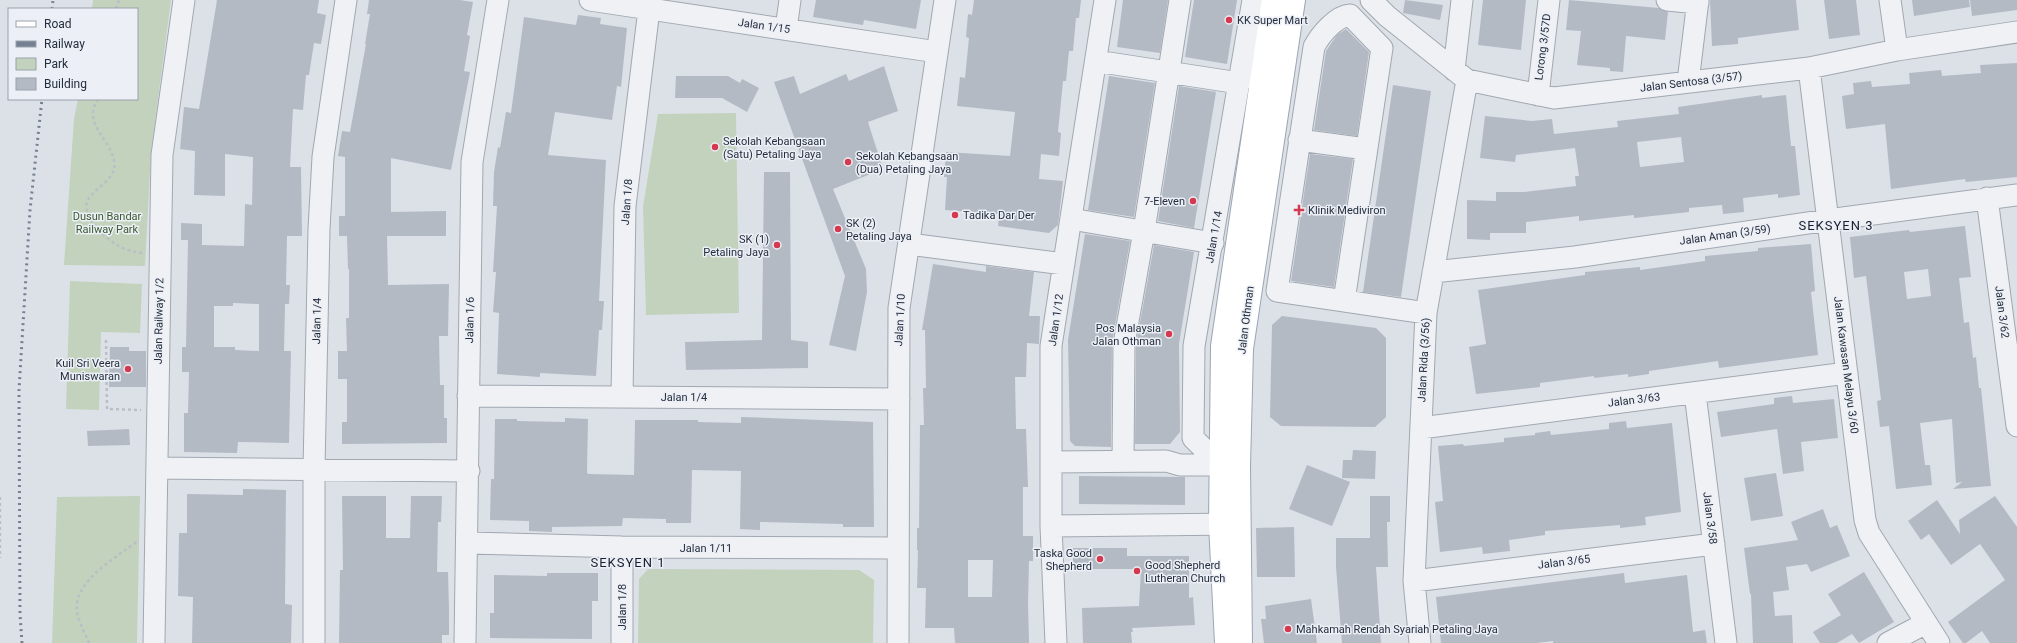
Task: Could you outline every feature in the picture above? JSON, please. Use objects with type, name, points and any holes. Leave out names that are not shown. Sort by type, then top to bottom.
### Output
[{"type":"main road","name":"Jalan Othman","points":[[1241,643],[1229,524],[1220,465],[1222,346],[1273,0]]},
{"type":"main road","name":"Jalan Othman","points":[[1226,643],[1229,524],[1242,349],[1294,0]]},
{"type":"street","name":"Jalan Railway 1/2","points":[[154,643],[162,155],[184,0]]},
{"type":"street","name":"Jalan 1/4","points":[[314,643],[314,469],[319,229],[323,157],[346,0]]},
{"type":"street","name":"Jalan 1/6","points":[[465,643],[469,471],[468,396],[472,162],[498,0]]},
{"type":"street","name":"Jalan 1/15","points":[[590,0],[937,52]]},
{"type":"street","points":[[786,29],[790,0]]},
{"type":"street","name":"Jalan 1/10","points":[[898,643],[899,308],[945,0]]},
{"type":"street","name":"Jalan 1/12","points":[[1056,643],[1051,526],[1051,346],[1105,0]]},
{"type":"street","points":[[1123,461],[1124,344],[1144,232],[1180,0]]},
{"type":"street","name":"Jalan 1/14","points":[[1220,465],[1193,438],[1194,346],[1213,243],[1253,0]]},
{"type":"street","name":"Jalan Sentosa (3/57)","points":[[1371,0],[1387,16],[1460,75],[1554,98],[1809,68],[1897,50],[2017,32]]},
{"type":"street","name":"Jalan Rida (3/56)","points":[[1420,643],[1414,581],[1426,313],[1460,75],[1462,0]]},
{"type":"street","name":"Lorong 3/57D","points":[[1538,95],[1549,0]]},
{"type":"street","points":[[1667,0],[1698,2],[1688,82]]},
{"type":"street","points":[[1890,0],[1897,50]]},
{"type":"street","name":"Jalan 1/8","points":[[622,397],[625,206],[649,9]]},
{"type":"street","points":[[1344,301],[1382,48],[1350,15],[1343,16],[1319,38],[1314,47],[1277,291],[1344,301],[1426,313]]},
{"type":"street","points":[[1096,61],[1239,83],[1263,60]]},
{"type":"street","name":"Jalan Kawasan Melayu 3/60","points":[[1809,68],[1865,520],[1869,533],[1939,643]]},
{"type":"street","points":[[1283,74],[1309,78]]},
{"type":"street","points":[[1299,140],[1366,149]]},
{"type":"street","name":"Jalan Aman (3/59)","points":[[1433,272],[1575,257],[1828,220],[2017,195]]},
{"type":"street","name":"Jalan 3/62","points":[[1987,198],[2012,352],[2017,426]]},
{"type":"street","points":[[1071,220],[1213,243]]},
{"type":"street","points":[[909,244],[1064,264]]},
{"type":"street","points":[[1256,251],[1282,255]]},
{"type":"street","name":"Jalan 3/63","points":[[1421,428],[1847,373]]},
{"type":"street","name":"Jalan 3/58","points":[[1694,392],[1726,643]]},
{"type":"street","name":"Jalan 1/4","points":[[468,396],[899,399]]},
{"type":"street","points":[[1051,462],[1166,461],[1180,465],[1220,465]]},
{"type":"street","points":[[157,468],[469,471]]},
{"type":"street","points":[[1051,526],[1229,524]]},
{"type":"street","name":"Jalan 1/11","points":[[467,543],[622,547],[898,548]]},
{"type":"street","name":"Jalan 3/65","points":[[1414,581],[1714,544]]},
{"type":"street","name":"Jalan 1/8","points":[[622,547],[622,643]]},
{"type":"street","points":[[1888,643],[1926,623]]},
{"type":"path","points":[[97,100],[93,108],[93,119],[114,160],[114,168],[110,179],[91,197],[87,203],[86,211],[104,236],[117,246],[131,251],[160,257]]},
{"type":"path","points":[[106,340],[107,409],[143,410]]},
{"type":"path","points":[[0,497],[0,558]]},
{"type":"path","points":[[89,643],[77,611],[78,594],[91,576],[139,540]]},
{"type":"green space","name":"Dusun Bandar Railway Park","points":[[93,0],[171,0],[151,152],[145,266],[64,265],[74,119],[78,100],[138,100],[138,8],[92,8]]},
{"type":"green space","points":[[736,113],[739,313],[646,315],[643,207],[658,114]]},
{"type":"green space","points":[[70,281],[142,284],[140,333],[101,332],[99,410],[66,409]]},
{"type":"green space","points":[[140,496],[137,643],[52,643],[57,497]]},
{"type":"green space","points":[[648,569],[859,570],[874,580],[873,643],[638,643],[639,579]]},
{"type":"building","points":[[217,0],[319,0],[317,13],[326,15],[321,44],[314,43],[309,75],[306,75],[303,110],[293,109],[290,167],[301,167],[302,236],[287,236],[286,285],[290,285],[289,304],[285,304],[284,351],[291,351],[289,443],[238,442],[237,453],[184,452],[184,413],[188,413],[189,372],[182,372],[182,347],[186,347],[188,240],[181,240],[181,223],[202,224],[202,245],[244,246],[245,204],[252,205],[253,157],[225,154],[225,196],[194,195],[195,151],[180,149],[184,107],[199,109]],"holes":[[[233,303],[259,304],[259,351],[235,350],[235,347],[214,347],[214,306],[233,306]]]},
{"type":"building","points":[[369,0],[460,0],[473,2],[467,35],[470,36],[464,71],[470,72],[451,170],[391,158],[391,212],[446,211],[446,236],[387,236],[388,285],[449,284],[448,336],[439,336],[440,385],[444,385],[444,418],[447,418],[447,443],[342,444],[342,422],[347,422],[347,379],[338,379],[338,351],[347,351],[346,318],[349,318],[349,269],[347,236],[339,236],[339,216],[345,216],[345,157],[338,156],[342,131],[350,132],[366,44],[370,14],[367,14]]},
{"type":"building","points":[[816,0],[921,0],[916,29],[864,20],[863,25],[813,17]]},
{"type":"building","points":[[974,0],[1081,0],[1079,18],[1076,18],[1073,51],[1069,51],[1066,81],[1063,81],[1058,132],[1061,133],[1059,156],[1041,154],[1039,179],[1063,181],[1058,225],[1049,233],[998,226],[999,214],[945,210],[947,177],[944,177],[946,152],[1010,156],[1015,112],[957,106],[960,77],[965,78],[969,38],[966,37],[968,14],[972,15]]},
{"type":"building","points":[[1123,0],[1168,0],[1160,53],[1117,47]]},
{"type":"building","points":[[1194,0],[1237,0],[1227,64],[1185,57]]},
{"type":"building","points":[[1405,0],[1443,5],[1440,20],[1403,13]]},
{"type":"building","points":[[1483,0],[1526,0],[1521,50],[1478,45]]},
{"type":"building","points":[[1569,0],[1659,8],[1668,12],[1665,40],[1626,36],[1623,72],[1610,71],[1610,68],[1577,65],[1581,31],[1566,30]]},
{"type":"building","points":[[1710,0],[1796,0],[1799,30],[1738,38],[1738,44],[1712,46]]},
{"type":"building","points":[[1824,0],[1856,0],[1860,35],[1829,39]]},
{"type":"building","points":[[1912,0],[1969,0],[1970,7],[1914,16]]},
{"type":"building","points":[[1970,0],[2017,0],[2017,10],[1972,16]]},
{"type":"building","points":[[578,15],[601,18],[600,24],[627,28],[621,87],[617,86],[612,120],[555,112],[548,155],[606,160],[599,301],[604,301],[602,330],[599,330],[596,376],[540,373],[540,377],[497,374],[499,313],[493,312],[496,272],[493,272],[497,206],[493,206],[494,172],[506,112],[511,113],[524,17],[576,25]]},
{"type":"building","points":[[1346,29],[1369,52],[1357,136],[1314,130],[1326,51],[1337,35]]},
{"type":"building","points":[[2017,63],[2017,177],[1966,182],[1965,179],[1891,189],[1885,124],[1846,129],[1842,96],[1854,94],[1853,83],[1871,81],[1872,87],[1910,84],[1909,73],[1941,70],[1942,76],[1981,73],[1980,65]]},
{"type":"building","name":"SK (2) Petaling Jaya","points":[[884,66],[898,111],[868,122],[883,169],[833,189],[866,269],[867,292],[856,351],[829,345],[845,276],[774,82],[794,76],[800,94],[846,74],[849,81]]},
{"type":"building","points":[[676,76],[728,76],[740,83],[742,79],[759,88],[747,112],[722,98],[675,98]]},
{"type":"building","points":[[1109,76],[1155,83],[1134,217],[1088,210]]},
{"type":"building","points":[[1393,85],[1431,91],[1401,297],[1363,292]]},
{"type":"building","points":[[1179,86],[1216,92],[1194,228],[1158,221]]},
{"type":"building","points":[[1762,95],[1762,98],[1786,95],[1791,146],[1795,146],[1800,195],[1778,198],[1778,194],[1743,198],[1744,212],[1723,214],[1722,205],[1689,208],[1689,212],[1634,218],[1634,215],[1579,221],[1579,216],[1526,222],[1526,233],[1490,233],[1490,240],[1467,239],[1467,200],[1496,201],[1496,192],[1523,192],[1576,186],[1575,176],[1579,176],[1575,148],[1516,155],[1515,162],[1480,158],[1485,116],[1532,121],[1552,119],[1554,134],[1618,127],[1617,121],[1679,114],[1678,107]],"holes":[[[1681,137],[1684,162],[1640,167],[1637,142]]]},
{"type":"building","points":[[1310,154],[1353,159],[1334,287],[1291,281]]},
{"type":"building","name":"SK (1) Petaling Jaya","points":[[764,172],[790,172],[791,340],[808,342],[808,368],[686,370],[685,342],[762,340]]},
{"type":"building","points":[[1965,226],[1971,277],[1959,278],[1964,323],[1969,322],[1973,358],[1976,357],[1979,388],[1981,388],[1991,486],[1953,489],[1962,482],[1956,483],[1952,419],[1920,423],[1925,465],[1930,465],[1932,485],[1896,489],[1889,426],[1880,427],[1877,401],[1881,400],[1866,276],[1854,278],[1850,237],[1909,230],[1910,232]],"holes":[[[1928,269],[1931,296],[1907,299],[1904,272]]]},
{"type":"building","points":[[1085,234],[1130,241],[1112,342],[1111,447],[1075,446],[1070,441],[1068,340]]},
{"type":"building","points":[[1811,244],[1815,291],[1811,292],[1818,355],[1719,368],[1718,361],[1649,371],[1649,374],[1628,377],[1628,374],[1594,378],[1594,376],[1540,383],[1540,387],[1476,394],[1469,347],[1486,344],[1478,290],[1585,275],[1585,272],[1640,267],[1640,270],[1705,261],[1705,256],[1758,251],[1758,248]]},
{"type":"building","points":[[1154,245],[1194,252],[1179,344],[1180,432],[1170,444],[1135,444],[1136,345]]},
{"type":"building","points":[[933,264],[986,272],[986,266],[1034,272],[1029,316],[1040,316],[1039,344],[1027,343],[1026,377],[1015,377],[1016,429],[1026,429],[1028,487],[1023,487],[1023,536],[1033,536],[1033,561],[1029,561],[1029,643],[955,643],[954,628],[925,628],[926,588],[917,588],[920,425],[924,425],[923,388],[926,388],[925,330],[922,330]],"holes":[[[968,560],[993,560],[992,597],[968,597]]]},
{"type":"building","points":[[1282,316],[1376,328],[1386,338],[1386,417],[1375,427],[1281,426],[1270,417],[1272,325]]},
{"type":"building","name":"Kuil Sri Veera Muniswaran","points":[[110,347],[129,347],[129,351],[146,351],[146,387],[109,387]]},
{"type":"building","points":[[1792,396],[1793,403],[1834,399],[1838,438],[1801,442],[1804,471],[1783,474],[1777,429],[1721,437],[1717,412],[1774,404],[1774,398]]},
{"type":"building","points":[[741,417],[873,422],[874,527],[843,527],[843,524],[760,522],[760,530],[740,529],[741,471],[692,470],[691,523],[666,523],[666,519],[623,518],[622,526],[552,527],[552,532],[529,531],[529,521],[490,520],[491,479],[494,479],[495,419],[565,422],[565,418],[588,419],[587,473],[634,475],[635,420],[698,420],[698,422],[741,423]]},
{"type":"building","points":[[1626,421],[1627,428],[1672,423],[1681,512],[1645,517],[1646,525],[1620,528],[1620,525],[1545,531],[1545,535],[1509,540],[1510,551],[1483,554],[1482,547],[1440,552],[1435,502],[1443,501],[1438,446],[1463,444],[1464,446],[1504,442],[1504,438],[1535,435],[1535,433],[1550,431],[1551,435],[1609,429],[1609,423]]},
{"type":"building","points":[[129,429],[130,445],[88,446],[87,431]]},
{"type":"building","points":[[1353,450],[1376,451],[1375,479],[1342,478],[1343,460],[1352,460]]},
{"type":"building","points":[[1307,465],[1350,482],[1332,526],[1289,509]]},
{"type":"building","points":[[1776,473],[1783,516],[1751,521],[1744,478]]},
{"type":"building","points":[[1079,476],[1185,477],[1185,505],[1079,504]]},
{"type":"building","points":[[243,489],[286,490],[285,604],[292,605],[291,643],[192,643],[193,597],[178,596],[179,533],[187,533],[187,494],[243,495]]},
{"type":"building","points":[[342,496],[386,496],[386,538],[410,538],[411,496],[442,496],[441,522],[438,522],[437,572],[448,572],[449,635],[442,635],[442,643],[339,643],[340,570],[343,570]]},
{"type":"building","points":[[1370,496],[1390,496],[1390,522],[1387,522],[1388,567],[1376,567],[1381,643],[1342,643],[1336,567],[1336,538],[1370,538]]},
{"type":"building","points":[[1995,496],[2017,527],[2017,643],[1990,643],[1982,631],[1966,643],[1963,643],[1948,622],[2005,580],[1980,544],[1951,565],[1929,534],[1921,540],[1908,521],[1937,500],[1960,534],[1959,520]]},
{"type":"building","points":[[1823,509],[1830,528],[1837,525],[1850,556],[1811,572],[1807,564],[1786,567],[1789,590],[1773,592],[1775,616],[1792,615],[1793,643],[1753,643],[1751,594],[1744,548],[1798,540],[1791,522]]},
{"type":"building","points":[[1294,527],[1295,577],[1257,577],[1256,528]]},
{"type":"building","points":[[1073,548],[1127,548],[1127,556],[1189,556],[1189,598],[1193,597],[1195,625],[1132,628],[1132,643],[1083,643],[1082,608],[1139,606],[1141,569],[1073,569]]},
{"type":"building","points":[[1864,572],[1894,622],[1859,643],[1852,634],[1837,643],[1820,643],[1813,632],[1841,615],[1828,594]]},
{"type":"building","points":[[547,573],[598,573],[598,601],[592,601],[592,639],[490,638],[490,613],[494,613],[494,575],[547,576]]},
{"type":"building","points":[[1624,573],[1625,583],[1687,575],[1693,632],[1705,630],[1707,643],[1553,643],[1553,641],[1537,643],[1441,643],[1436,597]]},
{"type":"building","name":"Mahkamah Rendah Syariah Petaling Jaya","points":[[1311,599],[1317,643],[1264,643],[1261,619],[1266,619],[1265,606]]},
{"type":"railway","points":[[52,8],[53,0]]},
{"type":"railway","points":[[22,643],[20,614],[19,390],[30,210],[42,100]]},
{"type":"place","name":"KK Super Mart","points":[[1229,20]]},
{"type":"place","name":"Sekolah Kebangsaan (Satu) Petaling Jaya","points":[[715,147]]},
{"type":"place","name":"Sekolah Kebangsaan (Dua) Petaling Jaya","points":[[848,162]]},
{"type":"place","name":"7-Eleven","points":[[1193,201]]},
{"type":"place","name":"Klinik Mediviron","points":[[1299,210]]},
{"type":"place","name":"Tadika Dar Der","points":[[955,215]]},
{"type":"place","name":"SK (2) Petaling Jaya","points":[[838,229]]},
{"type":"place","name":"SK (1) Petaling Jaya","points":[[777,245]]},
{"type":"place","name":"Pos Malaysia Jalan Othman","points":[[1169,334]]},
{"type":"place","name":"Kuil Sri Veera Muniswaran","points":[[128,369]]},
{"type":"place","name":"Taska Good Shepherd","points":[[1100,559]]},
{"type":"place","name":"Good Shepherd Lutheran Church","points":[[1137,571]]},
{"type":"place","name":"Mahkamah Rendah Syariah Petaling Jaya","points":[[1288,629]]},
{"type":"district","name":"SEKSYEN 3","points":[[1836,225]]},
{"type":"district","name":"SEKSYEN 1","points":[[628,562]]}]
